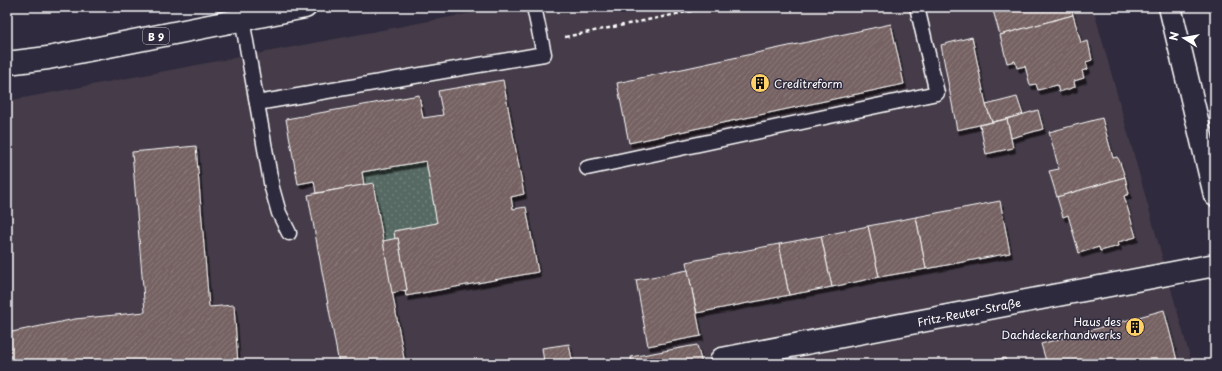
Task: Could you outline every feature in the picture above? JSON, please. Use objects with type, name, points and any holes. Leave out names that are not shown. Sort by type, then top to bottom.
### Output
[{"type":"street","name":"B 9","points":[[7,63],[48,58],[305,7]]},
{"type":"street","points":[[1170,7],[1215,195]]},
{"type":"street","name":"Fritz-Reuter-Straße","points":[[722,359],[1215,264]]},
{"type":"lane","points":[[257,103],[544,54],[534,7]]},
{"type":"lane","points":[[587,168],[937,93],[917,7]]},
{"type":"lane","points":[[242,19],[272,188],[279,213],[289,233]]},
{"type":"path","points":[[562,37],[711,7]]},
{"type":"shaded area","points":[[503,7],[1093,7],[1192,364],[7,364],[7,101]]},
{"type":"green space","points":[[426,161],[437,223],[394,231],[395,239],[383,241],[364,185],[362,172]]},
{"type":"building","points":[[992,7],[1071,7],[1073,15],[1000,35]]},
{"type":"building","points":[[1073,15],[1081,43],[1088,41],[1092,60],[1086,62],[1088,69],[1082,71],[1084,78],[1074,81],[1075,87],[1059,92],[1057,85],[1038,90],[1036,84],[1030,85],[1025,66],[1017,68],[1015,61],[1007,63],[1000,35]]},
{"type":"building","name":"Creditreform","points":[[891,24],[904,84],[629,143],[617,83]]},
{"type":"building","points":[[972,37],[986,105],[992,122],[957,130],[941,45]]},
{"type":"building","points":[[503,80],[524,194],[511,197],[513,209],[526,207],[538,272],[406,296],[405,291],[407,290],[398,238],[395,239],[394,231],[437,223],[426,161],[362,172],[364,185],[316,193],[314,181],[298,184],[286,119],[419,95],[423,118],[443,115],[438,91]]},
{"type":"building","points":[[1017,97],[1023,115],[992,122],[986,105]]},
{"type":"building","points":[[1038,110],[1043,129],[1011,138],[1007,119]]},
{"type":"building","points":[[1102,118],[1113,158],[1117,157],[1119,160],[1125,177],[1057,197],[1049,171],[1059,169],[1049,132]]},
{"type":"building","points":[[1007,119],[1013,148],[986,154],[980,125]]},
{"type":"building","points":[[196,146],[209,307],[234,305],[238,364],[7,364],[7,333],[75,319],[145,312],[132,152]]},
{"type":"building","points":[[1125,177],[1129,194],[1124,196],[1136,237],[1118,242],[1119,246],[1100,251],[1099,247],[1079,253],[1068,215],[1063,217],[1057,197]]},
{"type":"building","points":[[373,183],[405,364],[339,364],[308,195]]},
{"type":"building","points":[[1000,201],[1010,253],[926,269],[916,217]]},
{"type":"building","points":[[916,217],[926,269],[879,277],[868,226]]},
{"type":"building","points":[[868,226],[879,277],[832,287],[821,236]]},
{"type":"building","points":[[821,236],[832,287],[789,295],[779,244]]},
{"type":"building","points":[[398,238],[407,290],[392,293],[383,241]]},
{"type":"building","points":[[779,244],[789,295],[697,313],[686,262]]},
{"type":"building","points":[[688,270],[701,336],[648,346],[636,280]]},
{"type":"building","name":"Haus des Dachdeckerhandwerks","points":[[1164,310],[1178,364],[1047,364],[1041,344]]},
{"type":"building","points":[[569,344],[573,364],[532,364],[544,362],[542,348]]},
{"type":"building","points":[[697,345],[702,364],[632,364],[631,357]]},
{"type":"building","points":[[1005,358],[1006,364],[974,364]]},
{"type":"place","name":"Creditreform","points":[[760,83]]},
{"type":"place","name":"Haus des Dachdeckerhandwerks","points":[[1135,327]]}]
